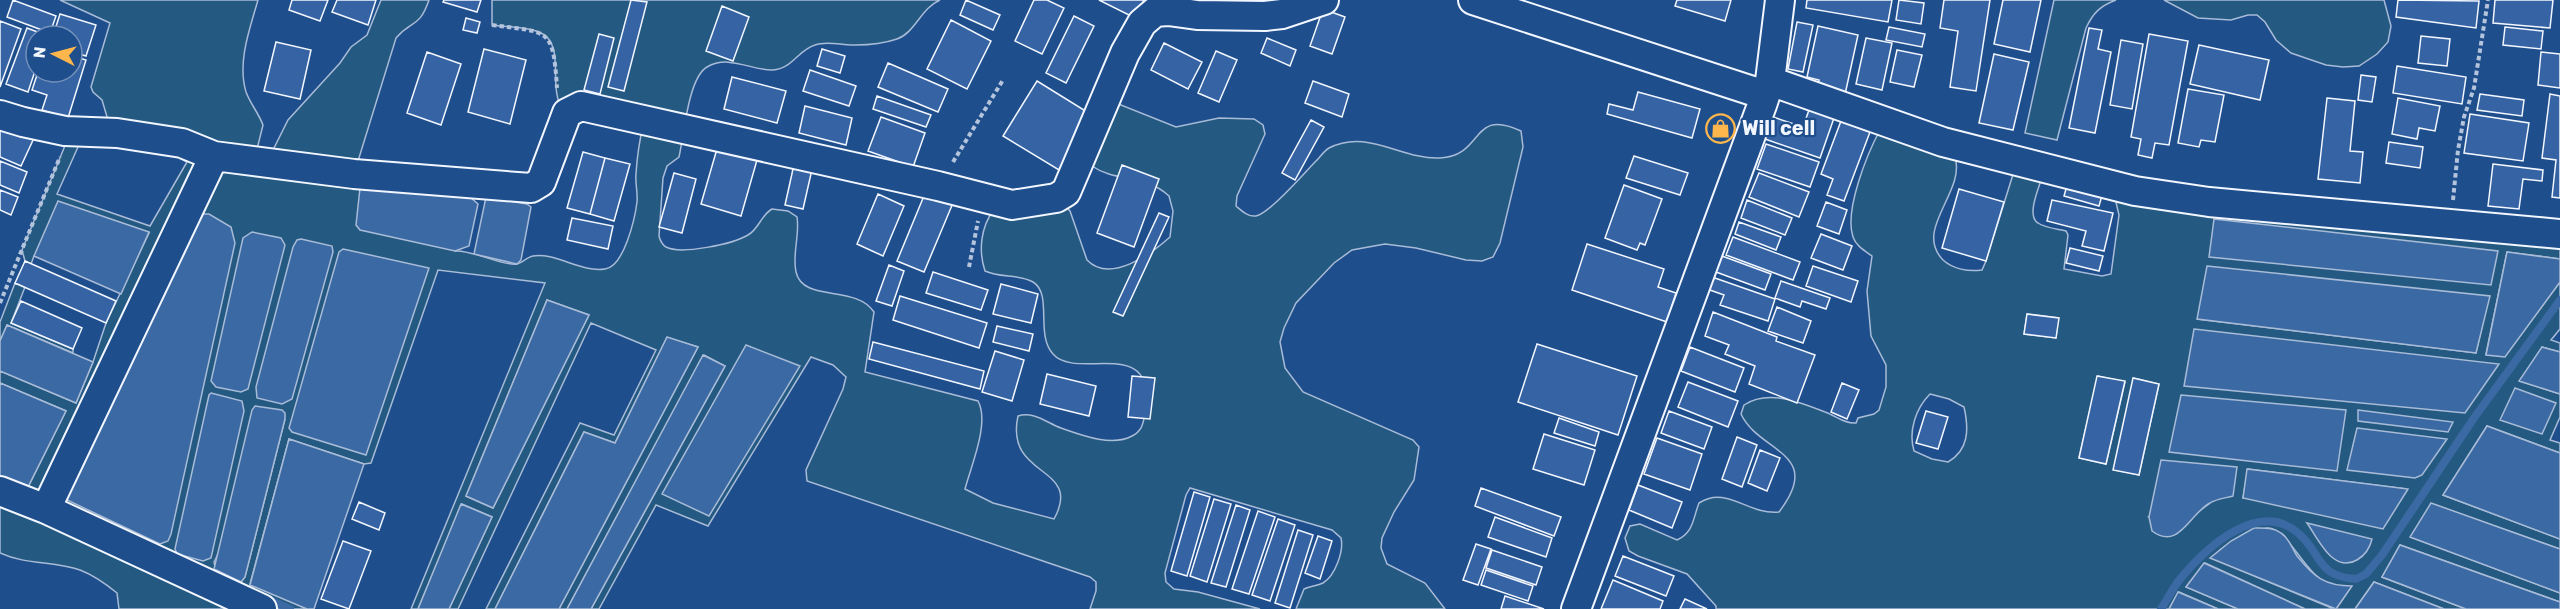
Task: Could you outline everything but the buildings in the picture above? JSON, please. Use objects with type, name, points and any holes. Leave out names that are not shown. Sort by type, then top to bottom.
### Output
[{"type":"street","points":[[0,114],[23,122],[70,131],[117,132],[182,143],[214,156],[354,174],[531,188],[542,182],[567,113],[581,106],[938,186],[1012,205],[1047,200],[1066,192],[1125,53],[1142,22],[1155,12],[1265,16],[1282,14],[1324,0]]},
{"type":"street","points":[[1473,0],[1943,142],[2135,191],[2179,199],[2560,234]]},
{"type":"street","points":[[1576,609],[1767,88],[1780,0]]},
{"type":"street","points":[[46,509],[214,156]]},
{"type":"street","points":[[0,491],[46,509],[262,609]]},
{"type":"path","points":[[2451,225],[2458,150],[2464,117],[2474,88],[2488,0]]},
{"type":"path","points":[[492,25],[538,32],[547,36],[556,66],[558,100],[567,113]]},
{"type":"path","points":[[938,186],[1004,80]]},
{"type":"path","points":[[0,303],[70,131]]},
{"type":"path","points":[[969,267],[983,197]]},
{"type":"shaded area","points":[[60,0],[258,0],[248,34],[243,69],[246,92],[263,125],[257,149],[267,162],[288,120],[340,63],[351,47],[367,35],[381,0],[429,0],[422,16],[396,38],[354,174],[455,251],[512,264],[541,256],[587,268],[605,269],[618,260],[634,219],[637,202],[636,167],[644,120],[567,113],[557,94],[552,44],[539,32],[492,25],[492,0],[940,0],[928,9],[909,32],[897,39],[861,45],[820,44],[809,47],[780,69],[765,70],[732,62],[715,63],[707,67],[695,83],[691,95],[679,157],[667,166],[663,178],[659,236],[666,247],[683,250],[695,249],[719,245],[748,235],[772,209],[788,211],[797,217],[795,265],[801,281],[808,287],[819,291],[855,298],[874,312],[865,372],[978,401],[981,410],[981,432],[965,489],[993,503],[1054,519],[1060,502],[1059,489],[1052,479],[1031,462],[1022,451],[1017,436],[1018,416],[1035,416],[1061,428],[1097,439],[1124,439],[1138,432],[1141,427],[1145,414],[1146,389],[1140,374],[1128,366],[1079,364],[1064,361],[1053,354],[1045,336],[1042,296],[1039,288],[1028,280],[985,271],[981,247],[986,223],[994,209],[1056,198],[1070,211],[1087,260],[1096,267],[1107,269],[1130,264],[1170,237],[1173,211],[1169,196],[1150,184],[1111,175],[1092,166],[1106,99],[1176,127],[1219,118],[1254,119],[1263,125],[1265,134],[1237,196],[1236,206],[1250,216],[1262,214],[1278,201],[1327,149],[1343,143],[1357,141],[1371,143],[1412,154],[1440,158],[1464,150],[1485,128],[1493,125],[1505,125],[1521,131],[1523,147],[1500,243],[1493,257],[1482,261],[1466,260],[1416,248],[1385,244],[1352,250],[1334,263],[1296,303],[1280,342],[1285,368],[1303,392],[1413,440],[1419,447],[1414,480],[1394,512],[1382,538],[1381,548],[1387,564],[1425,583],[1445,609],[1296,609],[1304,589],[1323,583],[1335,569],[1340,556],[1341,538],[1332,530],[1190,488],[1186,495],[1165,573],[1166,582],[1174,589],[1198,592],[1260,609],[1090,609],[1096,591],[1096,582],[1090,577],[807,481],[806,470],[843,389],[846,377],[833,365],[811,357],[708,526],[656,505],[599,609],[591,609],[725,366],[704,355],[567,609],[559,609],[698,347],[667,338],[615,443],[584,432],[495,609],[486,609],[580,423],[614,435],[656,350],[591,323],[458,609],[449,609],[492,517],[462,504],[418,609],[411,609],[545,283],[438,270],[371,463],[364,464],[289,439],[250,584],[307,609],[119,609],[117,593],[85,572],[0,553],[0,476],[28,487],[66,411],[0,383],[0,371],[76,403],[106,323],[149,233],[34,256],[31,264],[25,261],[22,250],[71,131],[108,120],[102,100],[91,87],[110,23]],"holes":[[[82,138],[176,156],[187,162],[150,226],[57,194]],[[547,300],[589,315],[493,508],[466,496]],[[285,419],[245,577],[241,582],[216,571],[214,562]]]},
{"type":"shaded area","points":[[2054,0],[2116,0],[2098,11],[2086,28],[2057,140],[2025,133]]},
{"type":"shaded area","points":[[2164,0],[2384,0],[2391,26],[2388,42],[2377,54],[2359,66],[2343,67],[2326,65],[2291,53],[2276,40],[2265,22],[2257,15],[2231,20],[2198,18]]},
{"type":"shaded area","points":[[1880,130],[1955,157],[1954,184],[1937,223],[1934,236],[1935,248],[1943,260],[1951,266],[1971,271],[1982,270],[1986,261],[2015,168],[2042,177],[2034,202],[2033,214],[2041,225],[2066,231],[2068,235],[2064,269],[2102,276],[2111,274],[2119,215],[2115,198],[2560,234],[2560,259],[2507,252],[2486,354],[2505,356],[2560,282],[2560,329],[2551,340],[2560,343],[2560,352],[2542,347],[2520,381],[2560,394],[2560,417],[2550,440],[2560,443],[2560,453],[2487,426],[2443,495],[2560,539],[2560,549],[2432,504],[2411,537],[2560,593],[2560,602],[2400,545],[2382,577],[2466,609],[2444,609],[2374,582],[2355,609],[2336,609],[2351,587],[2333,586],[2323,581],[2314,574],[2283,536],[2276,530],[2268,528],[2224,546],[2211,558],[2334,609],[2305,609],[2205,563],[2186,587],[2238,609],[2218,609],[2179,592],[2169,609],[1716,609],[1716,606],[1687,574],[1629,551],[1625,538],[1630,526],[1640,524],[1677,540],[1690,529],[1699,503],[1709,498],[1719,497],[1768,512],[1779,512],[1791,492],[1795,477],[1792,465],[1784,455],[1750,427],[1741,414],[1744,405],[1763,398],[1784,399],[1805,404],[1852,423],[1856,423],[1858,418],[1874,414],[1879,410],[1886,387],[1886,365],[1871,336],[1867,291],[1872,256],[1856,243],[1851,226],[1858,183]],"holes":[[[2489,296],[2476,353],[2197,319]],[[2027,314],[2058,318],[2056,338],[2024,334]],[[2098,376],[2125,382],[2106,464],[2079,458]],[[2134,378],[2159,384],[2139,475],[2114,470]],[[1930,394],[1949,399],[1964,407],[1967,423],[1964,445],[1948,462],[1932,459],[1914,451],[1912,443],[1914,420]],[[2248,469],[2407,489],[2243,498]],[[2210,503],[2194,515],[2180,531],[2149,517]]]},
{"type":"shaded area","points":[[360,188],[470,197],[478,204],[469,246],[455,251],[360,230],[356,225]]},
{"type":"shaded area","points":[[486,197],[527,204],[531,207],[521,260],[517,264],[474,254]]},
{"type":"shaded area","points":[[58,201],[149,232],[121,294],[34,256]]},
{"type":"shaded area","points":[[201,214],[209,214],[231,227],[235,243],[171,534],[168,541],[160,544],[65,499]]},
{"type":"shaded area","points":[[2214,219],[2498,251],[2491,285],[2209,257]]},
{"type":"shaded area","points":[[252,232],[281,238],[285,245],[248,389],[241,392],[216,387],[211,381],[243,238]]},
{"type":"shaded area","points":[[297,240],[332,246],[333,252],[292,399],[282,404],[257,398],[256,387],[293,247]]},
{"type":"shaded area","points":[[343,249],[429,268],[366,455],[292,432],[289,428],[339,252]]},
{"type":"shaded area","points":[[2507,252],[2560,259],[2560,282],[2505,357],[2486,355]]},
{"type":"shaded area","points":[[2207,266],[2490,296],[2476,353],[2197,319]]},
{"type":"shaded area","points":[[15,283],[25,287],[11,323],[73,349],[73,353],[7,325],[0,341],[0,322]]},
{"type":"shaded area","points":[[547,300],[589,315],[493,508],[466,496]]},
{"type":"shaded area","points":[[7,325],[93,362],[76,403],[0,371],[0,341]]},
{"type":"shaded area","points":[[2194,329],[2499,364],[2465,413],[2184,386]]},
{"type":"shaded area","points":[[667,337],[698,347],[559,609],[495,609],[584,432],[615,443]]},
{"type":"shaded area","points":[[746,345],[800,366],[709,516],[662,494]]},
{"type":"shaded area","points":[[2542,347],[2560,352],[2560,394],[2519,381]]},
{"type":"shaded area","points":[[703,355],[725,366],[591,609],[567,609]]},
{"type":"shaded area","points":[[0,383],[66,411],[28,487],[0,476]]},
{"type":"shaded area","points":[[2515,388],[2556,403],[2542,434],[2500,420]]},
{"type":"shaded area","points":[[211,393],[242,401],[244,411],[211,558],[203,561],[177,554],[175,549]]},
{"type":"shaded area","points":[[2181,395],[2346,410],[2337,471],[2169,452]]},
{"type":"shaded area","points":[[255,406],[282,410],[285,413],[285,419],[245,577],[241,582],[214,569],[252,410]]},
{"type":"shaded area","points":[[2358,410],[2453,422],[2448,432],[2358,421]]},
{"type":"shaded area","points":[[2487,426],[2560,453],[2560,539],[2443,495]]},
{"type":"shaded area","points":[[2357,428],[2447,439],[2422,475],[2415,478],[2347,470]]},
{"type":"shaded area","points":[[289,439],[364,464],[314,609],[307,609],[250,585]]},
{"type":"shaded area","points":[[2161,460],[2237,467],[2233,496],[2210,503],[2177,534],[2170,537],[2161,536],[2152,531],[2149,517]]},
{"type":"shaded area","points":[[2247,469],[2408,489],[2383,529],[2243,498]]},
{"type":"shaded area","points":[[2431,503],[2560,549],[2560,593],[2410,537]]},
{"type":"shaded area","points":[[461,504],[492,517],[449,609],[418,609]]},
{"type":"shaded area","points":[[2307,523],[2372,539],[2367,551],[2357,560],[2339,562],[2326,551]]},
{"type":"shaded area","points":[[2254,528],[2271,529],[2284,535],[2297,556],[2321,579],[2334,584],[2352,586],[2336,609],[2210,558],[2231,541]]},
{"type":"shaded area","points":[[2400,545],[2560,602],[2560,609],[2466,609],[2382,577]]},
{"type":"shaded area","points":[[2204,563],[2305,609],[2238,609],[2186,587]]},
{"type":"shaded area","points":[[2374,582],[2444,609],[2355,609]]},
{"type":"shaded area","points":[[2178,592],[2218,609],[2169,609]]},
{"type":"waterway","points":[[2161,609],[2175,585],[2218,542],[2250,524],[2266,521],[2283,524],[2298,533],[2326,569],[2333,574],[2356,579],[2366,574],[2382,555],[2474,418],[2560,300]]},
{"type":"waterway","points":[[267,599],[290,609]]},
{"type":"place","name":"Will cell","points":[[1721,128]]}]
